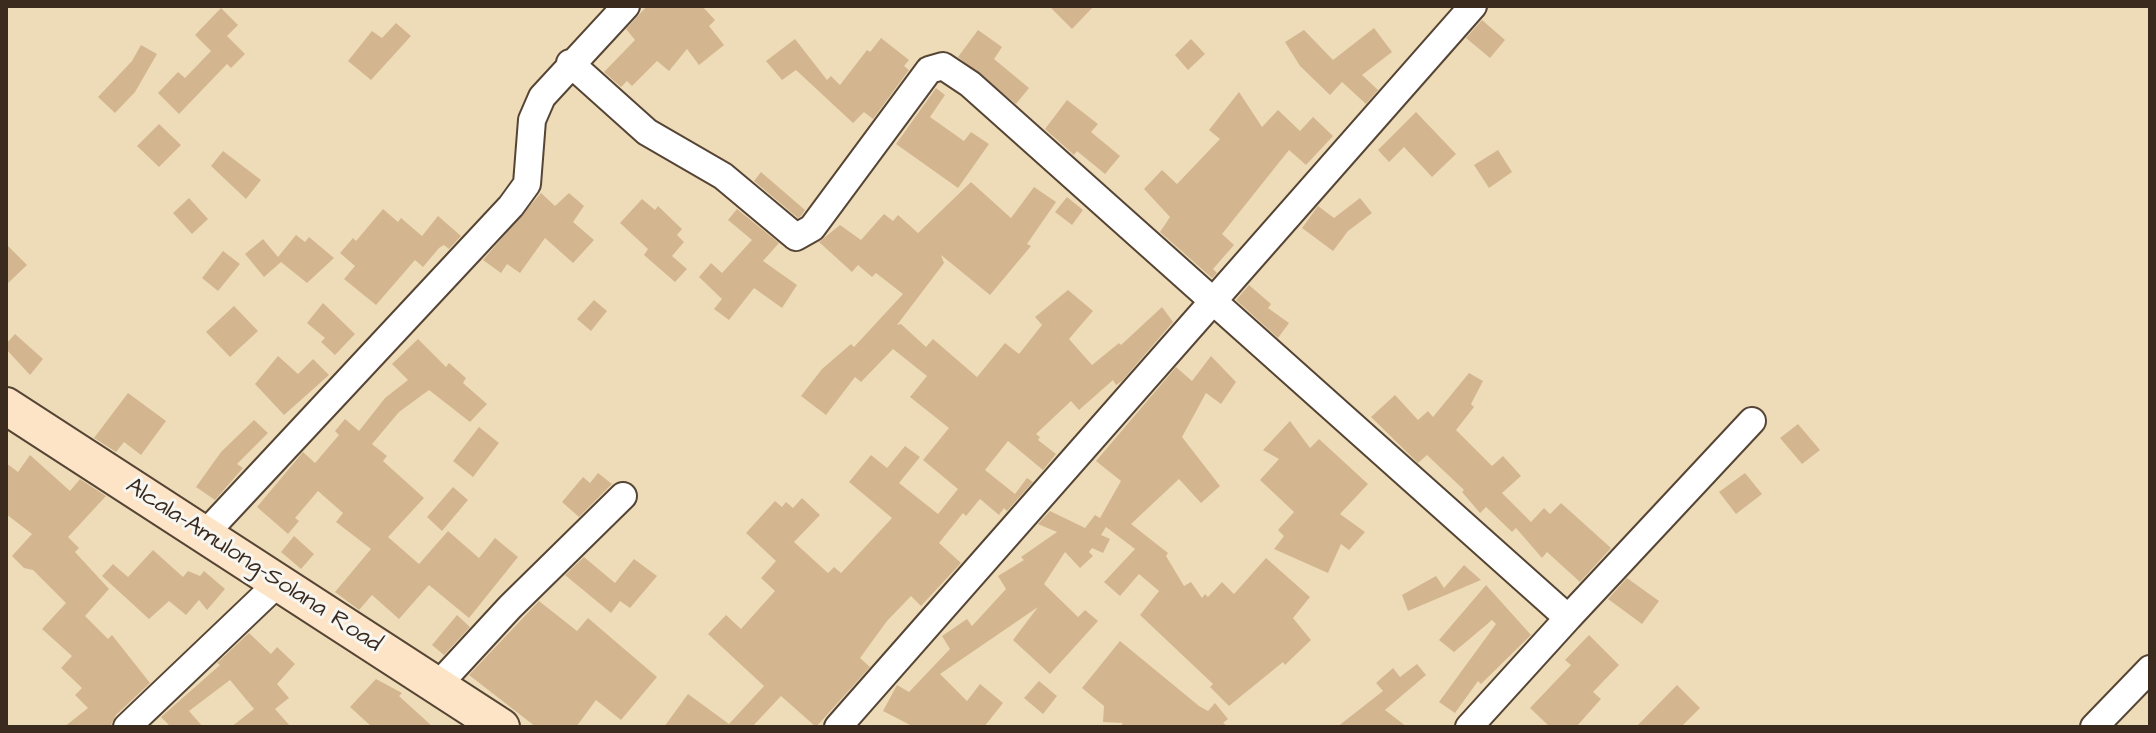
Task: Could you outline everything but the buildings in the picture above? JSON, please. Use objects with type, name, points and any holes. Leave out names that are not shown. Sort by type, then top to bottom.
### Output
[{"type":"main road","name":"Alcala-Amulong-Solana Road","points":[[6,406],[501,727]]},
{"type":"street","points":[[203,536],[511,206],[527,184],[532,120],[542,97],[570,63],[626,6]]},
{"type":"street","points":[[838,727],[1215,303],[1473,6]]},
{"type":"street","points":[[570,63],[647,132],[723,176],[796,237],[812,228],[849,182],[923,76],[935,66],[943,66],[970,84],[1568,618]]},
{"type":"street","points":[[1469,727],[1752,421]]},
{"type":"street","points":[[438,685],[510,607],[623,496]]},
{"type":"street","points":[[127,727],[277,584]]},
{"type":"street","points":[[2094,727],[2150,669]]}]
